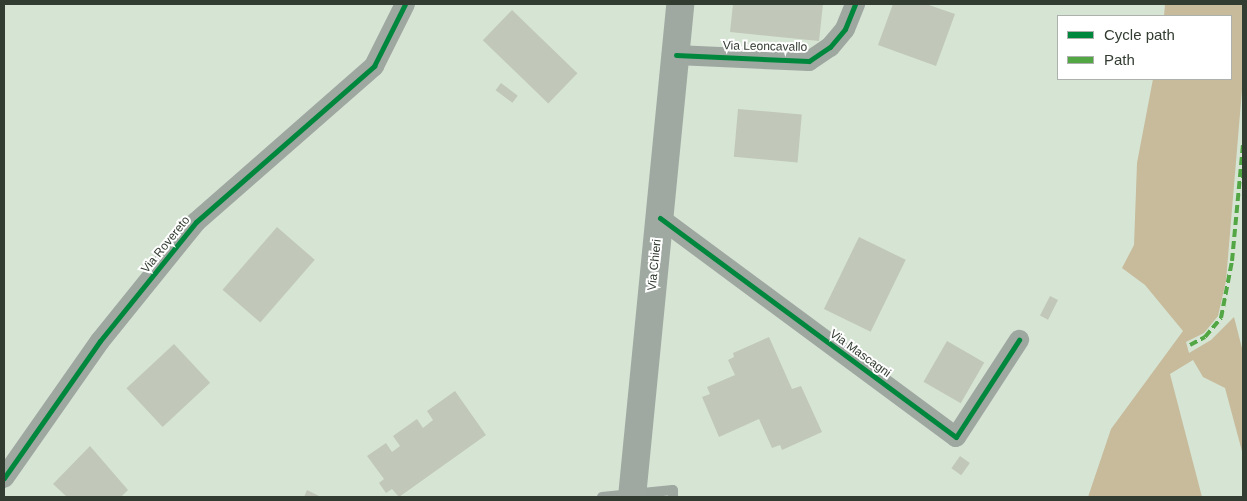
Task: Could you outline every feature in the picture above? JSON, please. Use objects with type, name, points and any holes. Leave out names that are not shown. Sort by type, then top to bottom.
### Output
[{"type":"main road","name":"Via Chieri","points":[[633,495],[680,4]]},
{"type":"street","name":"Via Rovereto","points":[[4,478],[100,341],[196,222],[374,66],[405,4]]},
{"type":"street","name":"Via Leoncavallo","points":[[676,55],[809,61],[830,47],[844,29],[855,4]]},
{"type":"street","name":"Via Mascagni","points":[[660,218],[956,437],[1019,340]]},
{"type":"lane","points":[[602,497],[673,490],[673,497]]},
{"type":"shaded area","points":[[1165,4],[1243,4],[1243,78],[1226,281],[1218,316],[1204,333],[1186,342],[1189,353],[1211,340],[1234,317],[1243,352],[1243,455],[1225,388],[1203,377],[1193,360],[1170,374],[1202,497],[1088,497],[1111,429],[1183,331],[1145,285],[1122,268],[1134,245],[1137,163],[1153,80],[1232,80],[1232,15],[1164,15]]},
{"type":"building","points":[[733,4],[823,4],[819,41],[730,32]]},
{"type":"building","points":[[893,4],[926,4],[955,14],[936,66],[878,45]]},
{"type":"building","points":[[512,10],[577,73],[548,103],[483,40]]},
{"type":"building","points":[[501,83],[518,96],[512,103],[496,90]]},
{"type":"building","points":[[738,109],[802,115],[798,162],[734,157]]},
{"type":"building","points":[[277,227],[315,260],[260,322],[223,290]]},
{"type":"building","points":[[859,237],[906,260],[871,332],[824,309]]},
{"type":"building","points":[[1050,296],[1058,300],[1048,320],[1040,316]]},
{"type":"building","points":[[769,337],[792,389],[801,386],[822,432],[782,450],[780,445],[772,448],[759,419],[719,437],[702,397],[710,394],[707,387],[735,375],[728,360],[734,357],[733,353]]},
{"type":"building","points":[[947,341],[984,363],[961,403],[924,382]]},
{"type":"building","points":[[174,344],[210,383],[163,427],[126,388]]},
{"type":"building","points":[[455,391],[486,435],[399,497],[392,489],[386,493],[379,483],[384,479],[367,456],[386,443],[392,452],[400,446],[393,436],[417,419],[423,428],[433,420],[427,411]]},
{"type":"building","points":[[90,446],[128,490],[121,497],[67,497],[53,484]]},
{"type":"building","points":[[960,456],[970,463],[961,475],[951,468]]},
{"type":"building","points":[[307,490],[321,497],[304,497]]},
{"type":"marked path","points":[[1190,345],[1205,337],[1221,318],[1232,261],[1243,145]]},
{"type":"cycle path","points":[[4,478],[100,341],[196,222],[374,66],[405,4]]},
{"type":"cycle path","points":[[676,55],[809,61],[830,47],[845,29],[855,4]]},
{"type":"cycle path","points":[[660,218],[956,437],[1019,340]]}]
